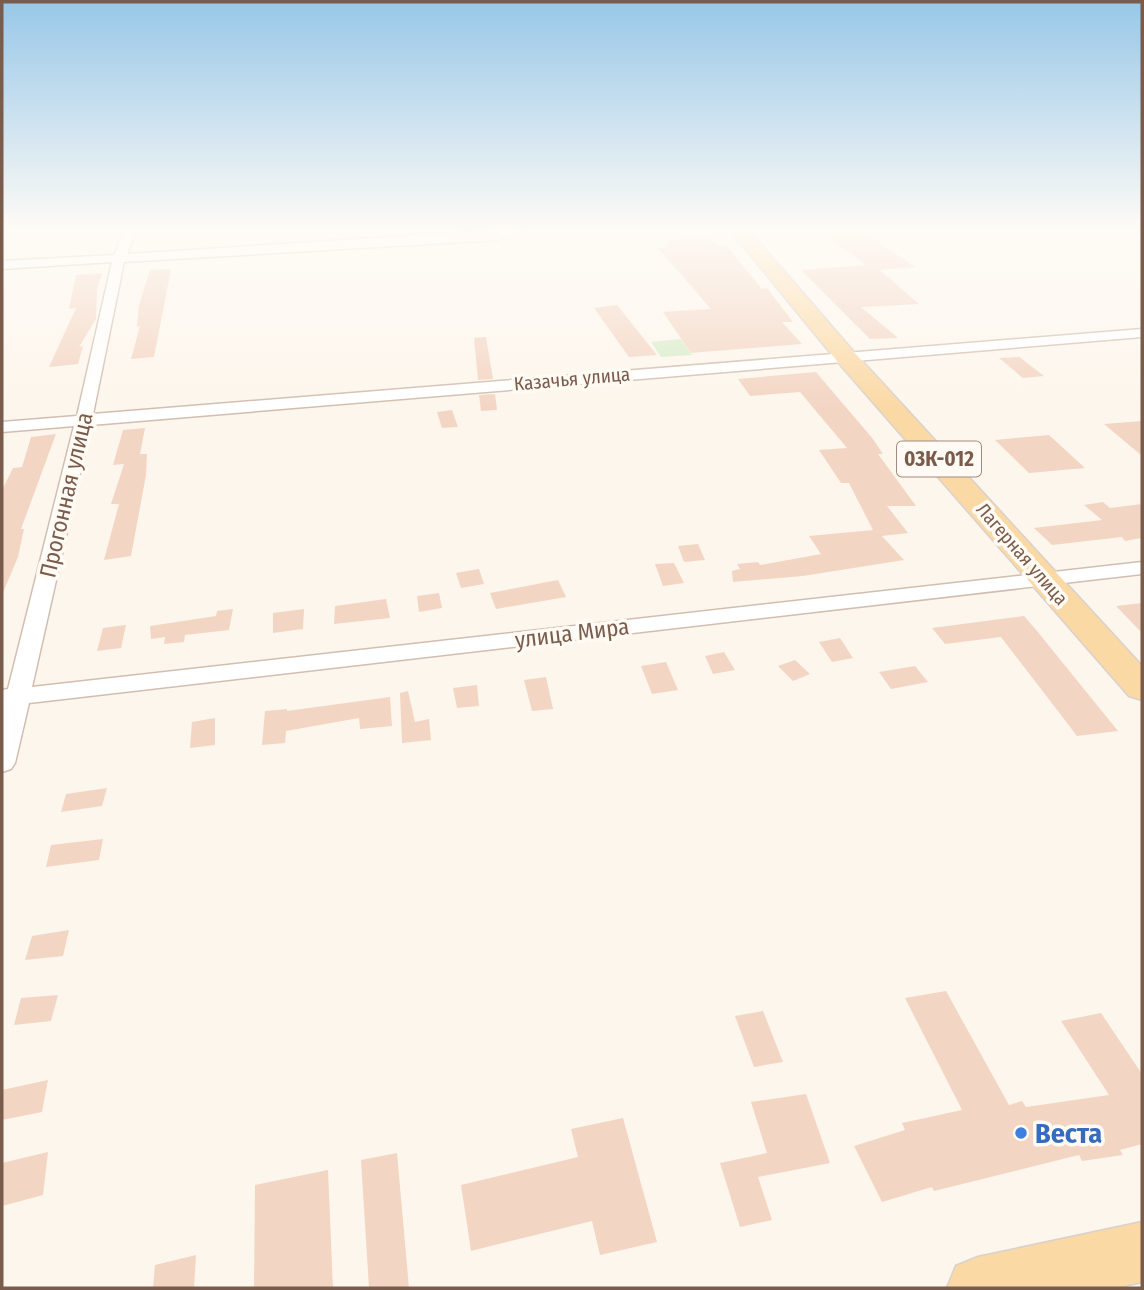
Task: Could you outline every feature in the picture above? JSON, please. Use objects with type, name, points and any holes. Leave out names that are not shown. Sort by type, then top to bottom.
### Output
[{"type":"main road","name":"Лагерная улица","points":[[788,288],[1142,688]]},
{"type":"main road","points":[[978,1288],[1142,1252]]},
{"type":"street","name":"Прогонная улица","points":[[2,763],[10,697],[84,420],[112,288]]},
{"type":"street","name":"Казачья улица","points":[[2,427],[845,355],[1142,333]]},
{"type":"street","name":"улица Мира","points":[[10,697],[1142,568]]},
{"type":"green space","points":[[681,339],[692,355],[661,357],[651,342]]},
{"type":"building","points":[[73,288],[97,288],[96,319],[79,347],[83,346],[78,364],[49,367],[76,308],[69,309]]},
{"type":"building","points":[[144,288],[167,288],[154,357],[131,359],[140,326],[137,327]]},
{"type":"building","points":[[693,288],[767,288],[793,322],[782,322],[802,344],[691,353],[663,312],[711,309]]},
{"type":"building","points":[[819,288],[901,288],[919,304],[861,307],[898,338],[870,339]]},
{"type":"building","points":[[617,305],[657,355],[629,357],[594,308]]},
{"type":"building","points":[[486,337],[493,379],[478,380],[474,338]]},
{"type":"building","points":[[1020,357],[1044,376],[1023,378],[999,358]]},
{"type":"building","points":[[816,372],[873,439],[883,454],[878,454],[916,506],[887,506],[908,533],[882,536],[904,560],[803,576],[733,582],[732,571],[740,569],[737,564],[758,562],[760,565],[821,554],[809,536],[873,530],[849,483],[841,483],[819,450],[847,448],[800,392],[750,396],[738,379]]},
{"type":"building","points":[[495,394],[497,410],[481,411],[479,395]]},
{"type":"building","points":[[452,410],[458,427],[442,428],[437,412]]},
{"type":"building","points":[[1142,421],[1142,456],[1104,424]]},
{"type":"building","points":[[145,428],[140,454],[147,454],[146,475],[131,556],[104,560],[119,504],[111,504],[124,464],[113,465],[123,430]]},
{"type":"building","points":[[56,434],[21,529],[24,529],[18,557],[2,595],[2,490],[13,468],[22,467],[31,437]]},
{"type":"building","points":[[1049,435],[1085,468],[1029,473],[995,440]]},
{"type":"building","points":[[1103,502],[1110,508],[1142,504],[1142,538],[1125,541],[1122,537],[1052,545],[1034,528],[1102,520],[1084,505]]},
{"type":"building","points":[[698,544],[705,560],[684,562],[678,546]]},
{"type":"building","points":[[674,563],[684,583],[663,586],[655,564]]},
{"type":"building","points":[[479,569],[484,584],[461,588],[456,573]]},
{"type":"building","points":[[558,580],[566,597],[496,609],[490,593]]},
{"type":"building","points":[[439,593],[442,608],[419,612],[417,596]]},
{"type":"building","points":[[386,599],[390,618],[334,624],[335,606]]},
{"type":"building","points":[[1142,603],[1142,633],[1116,606]]},
{"type":"building","points":[[233,609],[229,630],[185,635],[184,642],[164,644],[165,637],[151,639],[150,626],[216,616],[217,611]]},
{"type":"building","points":[[304,609],[303,629],[273,633],[273,613]]},
{"type":"building","points":[[1024,616],[1118,731],[1077,736],[1001,637],[945,644],[932,628]]},
{"type":"building","points":[[126,625],[121,648],[97,651],[103,628]]},
{"type":"building","points":[[840,638],[853,658],[832,662],[819,642]]},
{"type":"building","points":[[724,652],[735,670],[713,674],[705,656]]},
{"type":"building","points":[[795,660],[810,674],[793,681],[778,666]]},
{"type":"building","points":[[666,662],[678,690],[652,694],[641,666]]},
{"type":"building","points":[[915,666],[928,682],[891,689],[879,672]]},
{"type":"building","points":[[546,677],[553,709],[532,711],[524,680]]},
{"type":"building","points":[[477,685],[479,706],[457,708],[453,688]]},
{"type":"building","points":[[408,691],[415,722],[429,719],[431,740],[402,743],[400,693]]},
{"type":"building","points":[[390,697],[392,726],[360,729],[359,718],[286,731],[285,743],[262,745],[265,711],[287,711]]},
{"type":"building","points":[[215,718],[215,745],[190,748],[192,722]]},
{"type":"building","points":[[107,788],[102,806],[61,812],[66,794]]},
{"type":"building","points":[[103,839],[99,860],[46,867],[51,845]]},
{"type":"building","points":[[69,930],[63,956],[25,960],[32,936]]},
{"type":"building","points":[[946,991],[1009,1105],[1022,1101],[1026,1107],[1109,1095],[1061,1021],[1101,1013],[1142,1074],[1142,1144],[1120,1150],[1123,1155],[1082,1161],[1079,1155],[934,1191],[932,1187],[882,1202],[854,1146],[905,1130],[902,1123],[962,1110],[905,998]]},
{"type":"building","points":[[58,995],[51,1021],[14,1025],[21,998]]},
{"type":"building","points":[[763,1011],[783,1062],[754,1067],[735,1016]]},
{"type":"building","points":[[48,1080],[42,1112],[2,1120],[2,1090]]},
{"type":"building","points":[[806,1094],[830,1163],[758,1177],[772,1220],[740,1227],[720,1163],[767,1153],[751,1102]]},
{"type":"building","points":[[623,1118],[657,1242],[600,1255],[592,1221],[471,1251],[461,1185],[578,1157],[571,1129]]},
{"type":"building","points":[[48,1152],[43,1195],[2,1206],[2,1163]]},
{"type":"building","points":[[397,1153],[409,1288],[369,1288],[361,1160]]},
{"type":"building","points":[[328,1170],[333,1288],[254,1288],[255,1185]]},
{"type":"building","points":[[196,1255],[194,1288],[153,1288],[155,1265]]},
{"type":"place","name":"Веста","points":[[1021,1133]]}]
